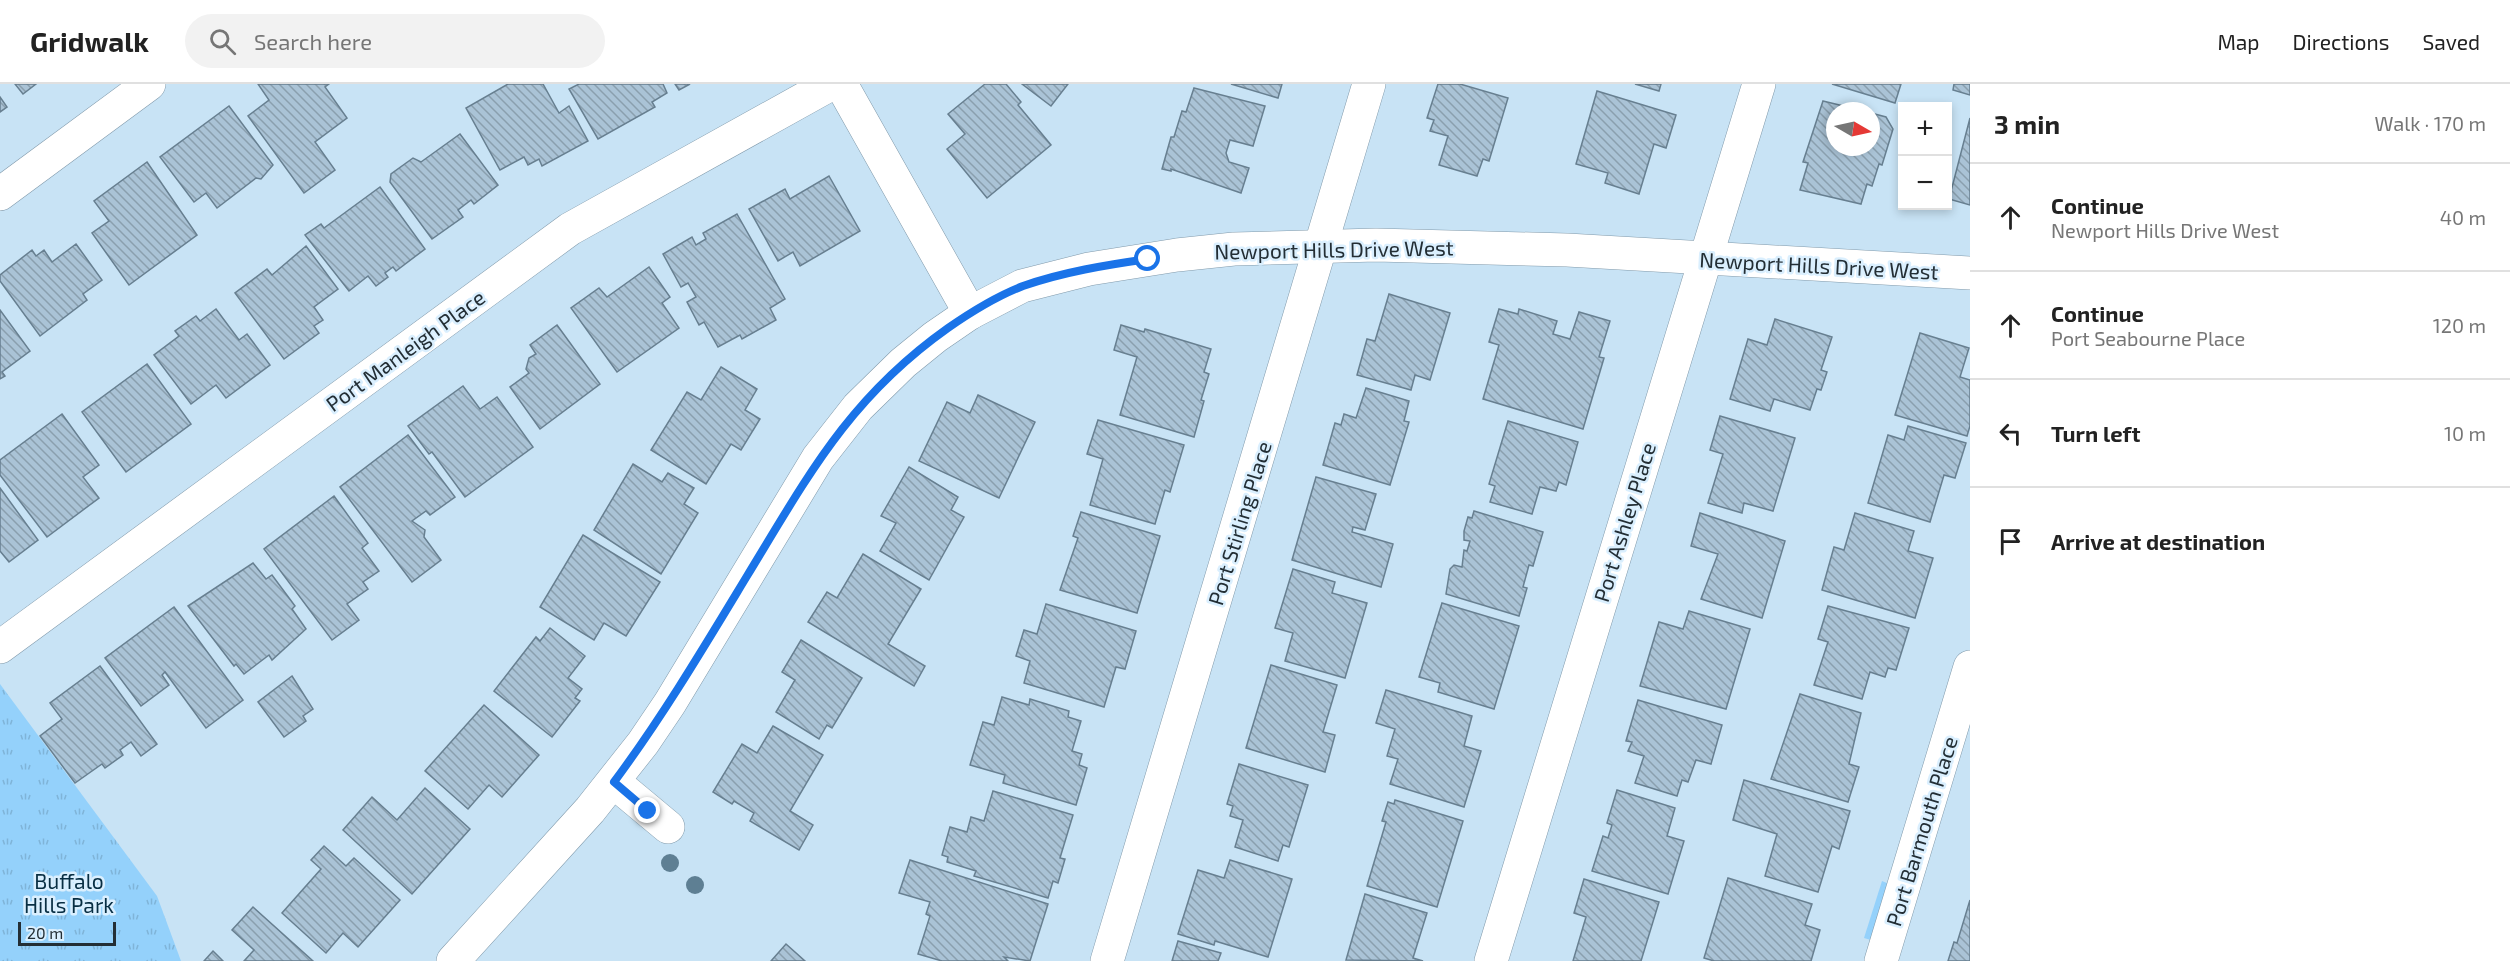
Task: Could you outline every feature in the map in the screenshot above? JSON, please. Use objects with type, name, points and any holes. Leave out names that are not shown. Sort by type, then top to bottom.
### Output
[{"type":"street","points":[[0,194],[149,84]]},
{"type":"street","name":"Port Manleigh Place","points":[[0,647],[570,229],[831,84]]},
{"type":"street","points":[[841,84],[970,313]]},
{"type":"street","name":"Port Stirling Place","points":[[1107,961],[1369,84]]},
{"type":"street","name":"Port Ashley Place","points":[[1491,961],[1759,84]]},
{"type":"street","name":"Newport Hills Drive West","points":[[453,961],[614,782],[670,703],[818,458],[858,406],[903,363],[970,313],[1022,286],[1109,265],[1234,249],[1376,245],[1520,248],[1970,273]]},
{"type":"street","name":"Port Barmouth Place","points":[[1881,961],[1970,667]]},
{"type":"street","points":[[614,782],[668,827]]},
{"type":"green space","name":"Buffalo Hills Park","points":[[0,684],[157,896],[181,961],[0,961]]},
{"type":"green space","points":[[1882,881],[1894,886],[1871,940],[1864,938]]},
{"type":"building","points":[[15,84],[36,84],[23,94]]},
{"type":"building","points":[[258,84],[329,84],[325,87],[347,118],[315,142],[335,170],[304,193],[248,116],[269,100]]},
{"type":"building","points":[[508,84],[543,84],[559,113],[569,106],[588,141],[542,166],[539,159],[528,165],[524,157],[500,170],[466,108]]},
{"type":"building","points":[[579,84],[663,84],[667,93],[652,102],[655,107],[598,139],[569,89]]},
{"type":"building","points":[[675,84],[690,84],[679,90]]},
{"type":"building","points":[[985,84],[1006,84],[1021,102],[1018,105],[1051,145],[987,198],[947,149],[965,134],[948,114]]},
{"type":"building","points":[[1022,84],[1068,84],[1051,106]]},
{"type":"building","points":[[1231,84],[1282,84],[1278,98]]},
{"type":"building","points":[[1438,84],[1460,84],[1508,98],[1489,161],[1483,159],[1477,176],[1439,165],[1448,136],[1430,131],[1434,120],[1427,118]]},
{"type":"building","points":[[1635,84],[1661,84],[1659,91]]},
{"type":"building","points":[[1832,84],[1901,84],[1895,103]]},
{"type":"building","points":[[1954,84],[1970,84],[1970,95],[1953,90]]},
{"type":"building","points":[[1194,88],[1265,106],[1253,146],[1230,140],[1226,153],[1229,162],[1249,168],[1241,193],[1171,169],[1171,171],[1162,169],[1171,137],[1174,137],[1182,111],[1186,112]]},
{"type":"building","points":[[1597,91],[1676,115],[1666,148],[1654,144],[1639,194],[1605,183],[1608,173],[1576,164]]},
{"type":"building","points":[[0,97],[7,107],[0,112]]},
{"type":"building","points":[[1823,101],[1827,102],[1826,156],[1880,156],[1880,115],[1886,117],[1893,129],[1882,165],[1879,164],[1872,186],[1867,184],[1861,204],[1800,190],[1808,163],[1803,162]]},
{"type":"building","points":[[229,106],[273,165],[261,179],[256,178],[217,208],[206,193],[194,202],[160,157]]},
{"type":"building","points":[[1970,118],[1970,205],[1952,200],[1952,187]]},
{"type":"building","points":[[460,134],[498,185],[474,204],[471,200],[458,210],[463,217],[432,239],[390,182],[391,174],[413,158],[421,162]]},
{"type":"building","points":[[147,162],[197,235],[129,285],[92,233],[109,221],[94,201]]},
{"type":"building","points":[[829,176],[860,231],[800,266],[793,252],[778,261],[749,209],[785,189],[790,199]]},
{"type":"building","points":[[380,187],[425,249],[396,271],[393,267],[385,273],[388,277],[376,286],[368,276],[349,291],[305,235],[321,224],[324,228]]},
{"type":"building","points":[[737,214],[785,299],[770,308],[776,320],[742,339],[740,335],[718,347],[704,322],[699,325],[687,302],[696,297],[688,283],[681,287],[663,254],[692,237],[696,245],[706,239],[703,233]]},
{"type":"building","points":[[76,244],[102,280],[83,294],[87,300],[40,336],[0,281],[0,275],[32,250],[36,256],[44,250],[52,262]]},
{"type":"building","points":[[306,246],[338,289],[314,307],[323,320],[314,326],[319,333],[284,359],[235,293],[267,269],[272,275]]},
{"type":"building","points":[[649,267],[670,297],[662,303],[679,328],[617,372],[571,308],[599,288],[607,297]]},
{"type":"building","points":[[1389,294],[1450,313],[1430,380],[1415,375],[1411,390],[1357,375],[1367,339],[1375,341]]},
{"type":"building","points":[[216,309],[239,340],[247,334],[270,365],[226,398],[216,385],[191,404],[154,355],[179,336],[175,331],[196,316],[200,321]]},
{"type":"building","points":[[1499,309],[1518,314],[1519,309],[1557,321],[1553,334],[1570,339],[1579,312],[1610,321],[1599,357],[1604,358],[1583,429],[1483,399],[1499,345],[1489,342]]},
{"type":"building","points":[[0,310],[30,351],[2,372],[5,376],[0,379]]},
{"type":"building","points":[[1775,319],[1832,337],[1821,370],[1827,372],[1821,390],[1817,389],[1810,410],[1774,399],[1770,411],[1730,399],[1748,339],[1767,345]]},
{"type":"building","points":[[557,325],[600,384],[540,429],[510,387],[529,373],[526,369],[529,358],[536,354],[530,345]]},
{"type":"building","points":[[1121,325],[1144,332],[1145,329],[1211,349],[1204,372],[1209,374],[1201,400],[1204,401],[1194,437],[1120,415],[1137,357],[1114,350]]},
{"type":"building","points":[[1920,333],[1969,348],[1960,377],[1970,380],[1970,426],[1967,436],[1895,415]]},
{"type":"building","points":[[147,364],[191,424],[126,472],[82,412]]},
{"type":"building","points":[[721,367],[757,389],[745,410],[760,419],[741,450],[731,444],[706,484],[651,450],[687,392],[701,400]]},
{"type":"building","points":[[463,386],[480,409],[497,397],[533,447],[465,497],[432,452],[429,454],[408,426]]},
{"type":"building","points":[[1366,388],[1409,401],[1404,421],[1409,422],[1390,485],[1323,465],[1335,423],[1341,425],[1344,414],[1356,418]]},
{"type":"building","points":[[978,395],[1035,422],[999,498],[919,461],[947,402],[970,413]]},
{"type":"building","points":[[62,414],[99,465],[83,477],[99,498],[47,537],[0,475],[0,460]]},
{"type":"building","points":[[1720,416],[1795,438],[1773,511],[1744,503],[1742,513],[1708,503],[1723,454],[1710,450]]},
{"type":"building","points":[[1098,420],[1184,445],[1170,492],[1165,490],[1155,524],[1090,505],[1103,459],[1087,454]]},
{"type":"building","points":[[1508,421],[1578,442],[1566,485],[1559,482],[1556,491],[1540,487],[1532,514],[1490,502],[1495,486],[1489,484]]},
{"type":"building","points":[[1908,426],[1966,443],[1955,478],[1944,475],[1930,522],[1868,503],[1888,435],[1904,440]]},
{"type":"building","points":[[408,435],[455,497],[430,515],[426,511],[412,521],[425,530],[424,537],[441,560],[412,582],[340,487]]},
{"type":"building","points":[[633,464],[662,482],[668,473],[694,488],[684,504],[698,513],[661,574],[594,530]]},
{"type":"building","points":[[909,467],[958,497],[951,510],[964,517],[929,580],[880,551],[896,523],[881,516]]},
{"type":"building","points":[[1316,477],[1376,494],[1365,530],[1353,527],[1352,532],[1393,544],[1381,587],[1292,560]]},
{"type":"building","points":[[0,488],[38,540],[9,562],[0,551]]},
{"type":"building","points":[[334,496],[368,543],[362,548],[379,571],[363,582],[368,589],[347,604],[359,620],[332,640],[264,549]]},
{"type":"building","points":[[1474,511],[1543,532],[1533,566],[1529,565],[1523,587],[1527,588],[1519,616],[1446,594],[1450,569],[1454,565],[1462,567],[1464,550],[1467,551],[1470,541],[1464,540],[1464,531],[1468,517],[1472,518]]},
{"type":"building","points":[[1081,512],[1160,536],[1137,613],[1060,590],[1078,538],[1073,536]]},
{"type":"building","points":[[1700,513],[1785,541],[1762,618],[1701,599],[1718,554],[1691,546]]},
{"type":"building","points":[[1855,513],[1914,531],[1908,551],[1933,558],[1915,618],[1822,590],[1834,547],[1844,550]]},
{"type":"building","points":[[583,535],[660,582],[626,636],[604,623],[594,640],[540,607]]},
{"type":"building","points":[[863,554],[921,589],[888,644],[925,666],[914,686],[808,622],[827,592],[837,598]]},
{"type":"building","points":[[253,563],[266,579],[272,575],[295,606],[292,609],[306,629],[272,660],[269,655],[244,674],[236,664],[234,666],[188,606]]},
{"type":"building","points":[[1293,569],[1335,582],[1332,593],[1367,603],[1345,678],[1285,661],[1293,633],[1275,628]]},
{"type":"building","points":[[1442,603],[1519,626],[1494,709],[1438,692],[1440,683],[1419,677]]},
{"type":"building","points":[[1046,604],[1136,631],[1125,669],[1116,667],[1104,707],[1024,683],[1030,661],[1016,656],[1024,630],[1037,634]]},
{"type":"building","points":[[1828,606],[1909,628],[1896,670],[1888,668],[1885,677],[1870,672],[1862,699],[1814,685],[1828,642],[1818,639]]},
{"type":"building","points":[[174,607],[243,700],[206,728],[165,672],[162,675],[169,685],[141,706],[105,658]]},
{"type":"building","points":[[1689,611],[1750,629],[1726,709],[1640,686],[1659,622],[1683,629]]},
{"type":"building","points":[[550,628],[585,656],[568,678],[582,689],[575,698],[580,701],[552,737],[494,691],[536,637],[540,641]]},
{"type":"building","points":[[801,640],[862,678],[832,728],[827,725],[819,739],[776,712],[795,680],[782,672]]},
{"type":"building","points":[[1271,665],[1337,685],[1323,732],[1335,735],[1325,772],[1246,748]]},
{"type":"building","points":[[100,666],[157,744],[141,756],[131,742],[120,750],[123,755],[105,768],[102,764],[75,783],[40,736],[62,719],[50,703]]},
{"type":"building","points":[[292,676],[313,709],[303,716],[306,721],[284,737],[258,702]]},
{"type":"building","points":[[1386,690],[1472,716],[1464,746],[1481,751],[1464,807],[1390,784],[1398,759],[1387,756],[1395,729],[1376,723]]},
{"type":"building","points":[[1800,694],[1861,713],[1849,764],[1859,767],[1848,802],[1771,779]]},
{"type":"building","points":[[1002,697],[1029,705],[1030,699],[1069,711],[1068,717],[1081,721],[1072,751],[1082,754],[1079,765],[1087,768],[1076,805],[1003,783],[1005,775],[970,765],[983,722],[994,725]]},
{"type":"building","points":[[1638,700],[1722,725],[1711,764],[1696,760],[1688,782],[1682,780],[1677,796],[1635,783],[1644,756],[1628,751],[1632,742],[1626,741]]},
{"type":"building","points":[[484,705],[539,755],[502,797],[489,785],[468,809],[425,771]]},
{"type":"building","points":[[773,726],[823,755],[790,811],[813,825],[799,850],[750,821],[754,813],[734,801],[732,804],[713,792],[742,744],[757,753]]},
{"type":"building","points":[[1239,764],[1308,785],[1289,847],[1283,845],[1278,861],[1235,847],[1243,820],[1230,816],[1233,806],[1227,804]]},
{"type":"building","points":[[1744,780],[1850,811],[1839,849],[1832,846],[1818,892],[1765,876],[1777,834],[1733,820]]},
{"type":"building","points":[[425,788],[470,829],[412,894],[343,830],[372,797],[397,820]]},
{"type":"building","points":[[1617,790],[1675,808],[1667,836],[1684,841],[1668,894],[1592,871],[1603,836],[1608,838],[1612,825],[1607,823]]},
{"type":"building","points":[[993,791],[1073,815],[1060,858],[1065,859],[1058,883],[1053,881],[1048,898],[974,876],[976,871],[947,862],[948,857],[942,855],[950,827],[967,832],[971,817],[984,821]]},
{"type":"building","points":[[1395,800],[1463,821],[1437,907],[1367,886],[1386,822],[1382,821],[1388,802],[1394,804]]},
{"type":"building","points":[[324,846],[346,866],[354,858],[400,900],[358,947],[343,933],[326,953],[282,913],[321,869],[311,860]]},
{"type":"building","points":[[910,860],[1048,904],[1030,961],[1004,957],[1008,961],[942,961],[918,954],[930,916],[926,914],[930,902],[899,893]]},
{"type":"building","points":[[1230,860],[1292,879],[1268,957],[1215,941],[1214,945],[1178,934],[1198,870],[1224,878]]},
{"type":"building","points":[[1728,878],[1812,904],[1805,925],[1820,930],[1811,961],[1714,961],[1704,958]]},
{"type":"building","points":[[1584,879],[1659,902],[1641,961],[1573,961],[1586,917],[1574,913]]},
{"type":"building","points":[[1365,894],[1427,913],[1413,958],[1423,961],[1346,960]]},
{"type":"building","points":[[1970,900],[1970,961],[1948,961],[1954,942],[1957,943]]},
{"type":"building","points":[[253,907],[313,961],[244,961],[254,950],[232,930]]},
{"type":"building","points":[[1178,941],[1221,953],[1218,961],[1172,961]]},
{"type":"building","points":[[786,944],[805,961],[771,961]]},
{"type":"building","points":[[213,951],[223,961],[204,961]]},
{"type":"route","points":[[648,811],[614,782],[670,703],[818,458],[858,406],[903,363],[935,337],[970,313],[1022,286],[1089,269],[1148,259]]}]
